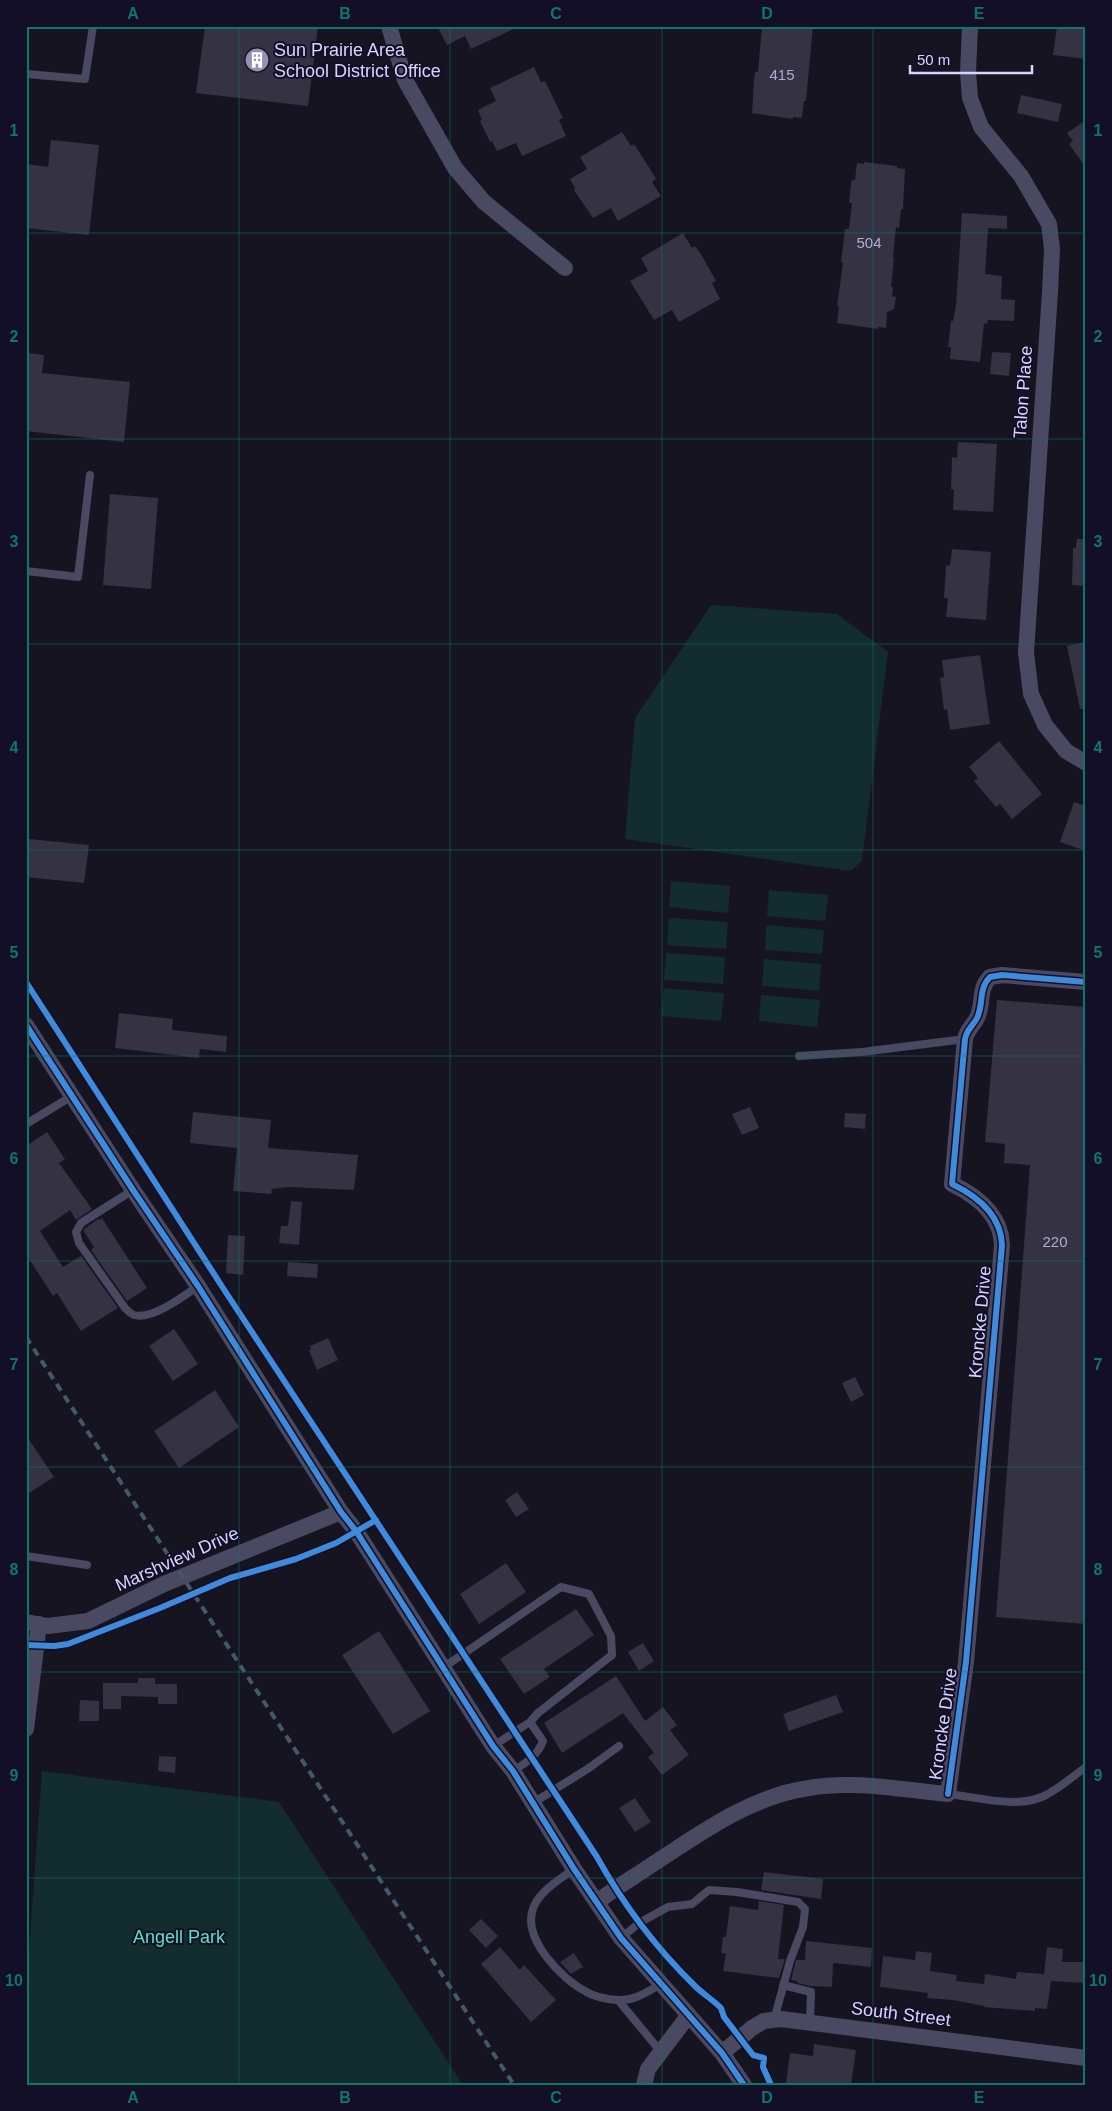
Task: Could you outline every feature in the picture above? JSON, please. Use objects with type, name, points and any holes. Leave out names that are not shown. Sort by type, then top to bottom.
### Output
[{"type":"street","points":[[389,26],[405,80],[455,168],[484,202],[566,268]]},
{"type":"street","name":"Talon Place","points":[[970,26],[968,73],[970,98],[981,127],[1021,176],[1049,224],[1052,248],[1050,292],[1026,653],[1032,694],[1045,726],[1066,751],[1086,763]]},
{"type":"street","name":"Kroncke Drive","points":[[597,1902],[615,1888],[734,1814],[762,1801],[786,1793],[808,1788],[838,1786],[948,1794],[966,1662],[1002,1245],[999,1224],[993,1216],[970,1194],[952,1184],[965,1039],[968,1029],[978,1015],[982,990],[990,977],[1002,975],[1086,982]]},
{"type":"street","points":[[28,1031],[198,1286],[341,1512],[356,1531],[494,1746],[513,1771],[574,1869],[622,1938],[660,1984],[722,2053],[744,2085]]},
{"type":"street","name":"Marshview Drive","points":[[33,1623],[48,1626],[88,1621],[164,1584],[341,1512]]},
{"type":"street","points":[[26,1729],[33,1623]]},
{"type":"street","points":[[644,2085],[648,2069],[688,2016]]},
{"type":"street","name":"South Street","points":[[722,2053],[752,2028],[764,2021],[782,2019],[1086,2058]]},
{"type":"lane","points":[[26,74],[85,79],[93,26]]},
{"type":"lane","points":[[26,571],[78,576],[90,475]]},
{"type":"lane","points":[[799,1056],[862,1052],[965,1039]]},
{"type":"lane","points":[[26,1124],[72,1096]]},
{"type":"lane","points":[[133,1190],[81,1223],[76,1232],[85,1251],[125,1308],[134,1314],[146,1315],[170,1304],[198,1286]]},
{"type":"lane","points":[[26,1556],[88,1565]]},
{"type":"lane","points":[[444,1667],[561,1587],[589,1594],[611,1636],[612,1655],[538,1713],[530,1722],[494,1746]]},
{"type":"lane","points":[[513,1771],[531,1759],[540,1749],[543,1741],[530,1722]]},
{"type":"lane","points":[[533,1803],[589,1768],[619,1746]]},
{"type":"lane","points":[[948,1794],[1009,1801],[1030,1801],[1045,1796],[1086,1766]]},
{"type":"lane","points":[[574,1869],[540,1896],[532,1913],[533,1933],[552,1966],[585,1992],[618,2000],[640,1997],[660,1984]]},
{"type":"lane","points":[[622,1938],[639,1923],[668,1907],[692,1904],[710,1890],[737,1892],[798,1902],[805,1909],[803,1927],[783,1985],[774,2020]]},
{"type":"lane","points":[[783,1985],[811,1992],[810,2022]]},
{"type":"lane","points":[[618,2000],[661,2052]]},
{"type":"green space","points":[[711,605],[837,614],[888,652],[862,861],[850,871],[625,839],[635,718]]},
{"type":"green space","points":[[671,881],[730,886],[728,913],[669,907]]},
{"type":"green space","points":[[769,890],[828,895],[825,921],[767,916]]},
{"type":"green space","points":[[669,918],[728,922],[726,949],[667,945]]},
{"type":"green space","points":[[766,925],[824,930],[822,954],[765,950]]},
{"type":"green space","points":[[666,953],[725,957],[723,984],[664,980]]},
{"type":"green space","points":[[764,959],[821,964],[819,991],[762,986]]},
{"type":"green space","points":[[664,988],[724,993],[721,1021],[661,1016]]},
{"type":"green space","points":[[761,995],[820,1000],[817,1027],[759,1021]]},
{"type":"green space","name":"Angell Park","points":[[42,1771],[279,1802],[463,2085],[26,2085],[26,1991]]},
{"type":"building","name":"Sun Prairie Area School District Office","points":[[205,26],[318,26],[308,106],[196,93]]},
{"type":"building","points":[[437,26],[520,26],[471,49],[465,36],[447,45]]},
{"type":"building","points":[[762,26],[813,26],[806,101],[804,101],[802,118],[793,117],[793,119],[752,113],[754,80],[755,72],[758,72]]},
{"type":"building","points":[[1057,26],[1086,26],[1086,59],[1053,55]]},
{"type":"building","points":[[534,67],[541,82],[545,81],[563,118],[559,120],[566,136],[522,156],[516,143],[497,151],[492,141],[490,142],[480,121],[482,120],[478,110],[496,101],[490,88]]},
{"type":"building","points":[[1021,95],[1062,104],[1058,122],[1017,113]]},
{"type":"building","points":[[1086,120],[1086,168],[1069,144],[1073,141],[1067,133]]},
{"type":"building","points":[[622,132],[631,146],[634,144],[647,164],[656,179],[652,182],[661,196],[618,221],[611,208],[593,218],[574,190],[575,188],[570,179],[587,169],[580,157]]},
{"type":"building","points":[[51,140],[99,145],[89,235],[26,228],[26,164],[48,167]]},
{"type":"building","points":[[864,162],[897,166],[897,168],[905,169],[903,209],[901,209],[899,228],[896,227],[893,258],[891,287],[893,287],[892,296],[896,297],[894,309],[887,312],[886,328],[878,327],[878,329],[837,323],[845,229],[849,229],[852,203],[849,203],[851,183],[852,180],[855,180],[857,163],[864,164]]},
{"type":"building","points":[[962,213],[1007,216],[1007,229],[988,228],[985,274],[1002,276],[1001,299],[1015,300],[1014,321],[988,320],[987,324],[984,323],[980,362],[950,359],[951,347],[948,347],[951,321],[953,321],[956,305]]},
{"type":"building","points":[[683,233],[692,248],[695,246],[702,256],[716,281],[712,283],[720,299],[679,322],[672,310],[654,320],[630,281],[648,271],[641,258]]},
{"type":"building","points":[[992,352],[1011,353],[1009,376],[990,374]]},
{"type":"building","points":[[26,353],[44,355],[42,373],[130,382],[124,442],[26,431]]},
{"type":"building","points":[[958,442],[997,444],[993,512],[953,510],[954,490],[951,489],[952,457],[957,458]]},
{"type":"building","points":[[110,494],[158,498],[151,589],[103,585]]},
{"type":"building","points":[[1077,539],[1086,539],[1086,586],[1072,585],[1073,548],[1076,548]]},
{"type":"building","points":[[952,549],[991,552],[986,620],[946,617],[948,598],[944,598],[946,565],[950,566]]},
{"type":"building","points":[[1086,642],[1086,709],[1080,709],[1067,646]]},
{"type":"building","points":[[980,655],[990,724],[950,730],[947,709],[944,710],[940,678],[944,677],[942,660]]},
{"type":"building","points":[[999,741],[1042,794],[1012,819],[1000,804],[996,807],[974,781],[978,778],[969,767]]},
{"type":"building","points":[[1074,802],[1086,806],[1086,851],[1060,842]]},
{"type":"building","points":[[29,839],[89,845],[84,883],[26,877]]},
{"type":"building","points":[[997,1000],[1086,1007],[1086,1624],[996,1617],[1030,1165],[1004,1163],[1005,1144],[985,1142]]},
{"type":"building","points":[[119,1013],[173,1019],[172,1030],[227,1036],[226,1052],[200,1049],[199,1058],[115,1048]]},
{"type":"building","points":[[750,1107],[759,1128],[742,1135],[732,1114]]},
{"type":"building","points":[[193,1112],[271,1120],[268,1148],[358,1155],[354,1190],[288,1187],[272,1189],[271,1194],[233,1191],[237,1148],[190,1143]]},
{"type":"building","points":[[845,1113],[866,1114],[865,1129],[844,1127]]},
{"type":"building","points":[[47,1132],[65,1159],[59,1163],[92,1209],[76,1220],[70,1210],[40,1231],[63,1267],[81,1256],[118,1308],[81,1331],[57,1293],[53,1296],[26,1254],[26,1146]]},
{"type":"building","points":[[291,1201],[302,1202],[299,1245],[279,1243],[281,1226],[288,1226]]},
{"type":"building","points":[[102,1218],[147,1288],[127,1301],[91,1250],[94,1247],[83,1230]]},
{"type":"building","points":[[228,1235],[245,1236],[243,1275],[226,1273]]},
{"type":"building","points":[[288,1262],[318,1264],[317,1278],[287,1276]]},
{"type":"building","points":[[174,1329],[198,1364],[173,1381],[149,1346]]},
{"type":"building","points":[[328,1338],[338,1360],[317,1370],[309,1350],[311,1349],[310,1346]]},
{"type":"building","points":[[855,1377],[864,1395],[851,1402],[842,1383]]},
{"type":"building","points":[[215,1390],[239,1427],[179,1468],[154,1431]]},
{"type":"building","points":[[26,1435],[54,1477],[26,1495]]},
{"type":"building","points":[[517,1492],[529,1509],[516,1517],[505,1500]]},
{"type":"building","points":[[506,1563],[526,1592],[479,1624],[460,1594]]},
{"type":"building","points":[[576,1609],[594,1635],[544,1669],[550,1677],[524,1694],[500,1659]]},
{"type":"building","points":[[379,1631],[430,1711],[393,1734],[342,1655]]},
{"type":"building","points":[[643,1643],[654,1661],[639,1671],[628,1652]]},
{"type":"building","points":[[616,1676],[645,1721],[663,1707],[677,1725],[670,1730],[689,1755],[662,1775],[648,1757],[654,1753],[623,1713],[562,1753],[544,1723]]},
{"type":"building","points":[[138,1678],[155,1678],[155,1684],[177,1684],[177,1704],[158,1704],[158,1697],[121,1696],[121,1709],[103,1709],[103,1683],[138,1683]]},
{"type":"building","points":[[836,1695],[843,1712],[789,1731],[783,1714]]},
{"type":"building","points":[[80,1700],[99,1701],[99,1721],[79,1721]]},
{"type":"building","points":[[159,1756],[176,1757],[175,1773],[158,1771]]},
{"type":"building","points":[[635,1798],[651,1822],[635,1832],[619,1808]]},
{"type":"building","points":[[764,1872],[823,1879],[821,1899],[761,1890]]},
{"type":"building","points":[[759,1901],[784,1905],[778,1959],[785,1959],[779,1978],[723,1971],[726,1954],[721,1953],[723,1937],[726,1937],[730,1906],[758,1910]]},
{"type":"building","points":[[481,1919],[498,1936],[486,1948],[469,1930]]},
{"type":"building","points":[[806,1941],[872,1948],[871,1967],[833,1963],[832,1987],[810,1986],[797,1983],[797,1981],[791,1980],[796,1960],[805,1960]]},
{"type":"building","points":[[500,1947],[520,1970],[524,1965],[556,2000],[531,2022],[481,1964]]},
{"type":"building","points":[[1047,1947],[1063,1949],[1062,1962],[1086,1962],[1086,1983],[1051,1981],[1047,2009],[1035,2008],[1035,2011],[984,2007],[953,2000],[927,1998],[928,1993],[880,1987],[883,1956],[915,1960],[916,1951],[932,1953],[930,1971],[957,1975],[956,1981],[984,1984],[985,1974],[1016,1979],[1017,1972],[1044,1974]]},
{"type":"building","points":[[574,1953],[583,1967],[571,1974],[560,1962]]},
{"type":"building","points":[[814,2044],[856,2050],[851,2085],[786,2083],[790,2053],[813,2056]]},
{"type":"railway","points":[[26,1337],[514,2085]]},
{"type":"cycle path","points":[[948,1794],[966,1662],[1002,1245],[1001,1234],[997,1224],[986,1208],[970,1194],[952,1184],[965,1039],[977,1018],[982,992],[990,977],[1002,975],[1086,982]]},
{"type":"cycle path","points":[[26,982],[223,1288],[597,1857],[618,1892],[667,1956],[698,1989],[721,2008],[724,2017],[753,2055],[764,2058],[763,2067],[771,2085]]},
{"type":"cycle path","points":[[26,1025],[198,1286],[341,1512],[356,1531],[493,1746],[513,1771],[574,1869],[621,1938],[722,2053],[744,2085]]},
{"type":"cycle path","points":[[26,1645],[54,1646],[68,1644],[230,1578],[296,1559],[336,1543],[376,1520]]},
{"type":"place","name":"Sun Prairie Area School District Office","points":[[257,60]]}]
